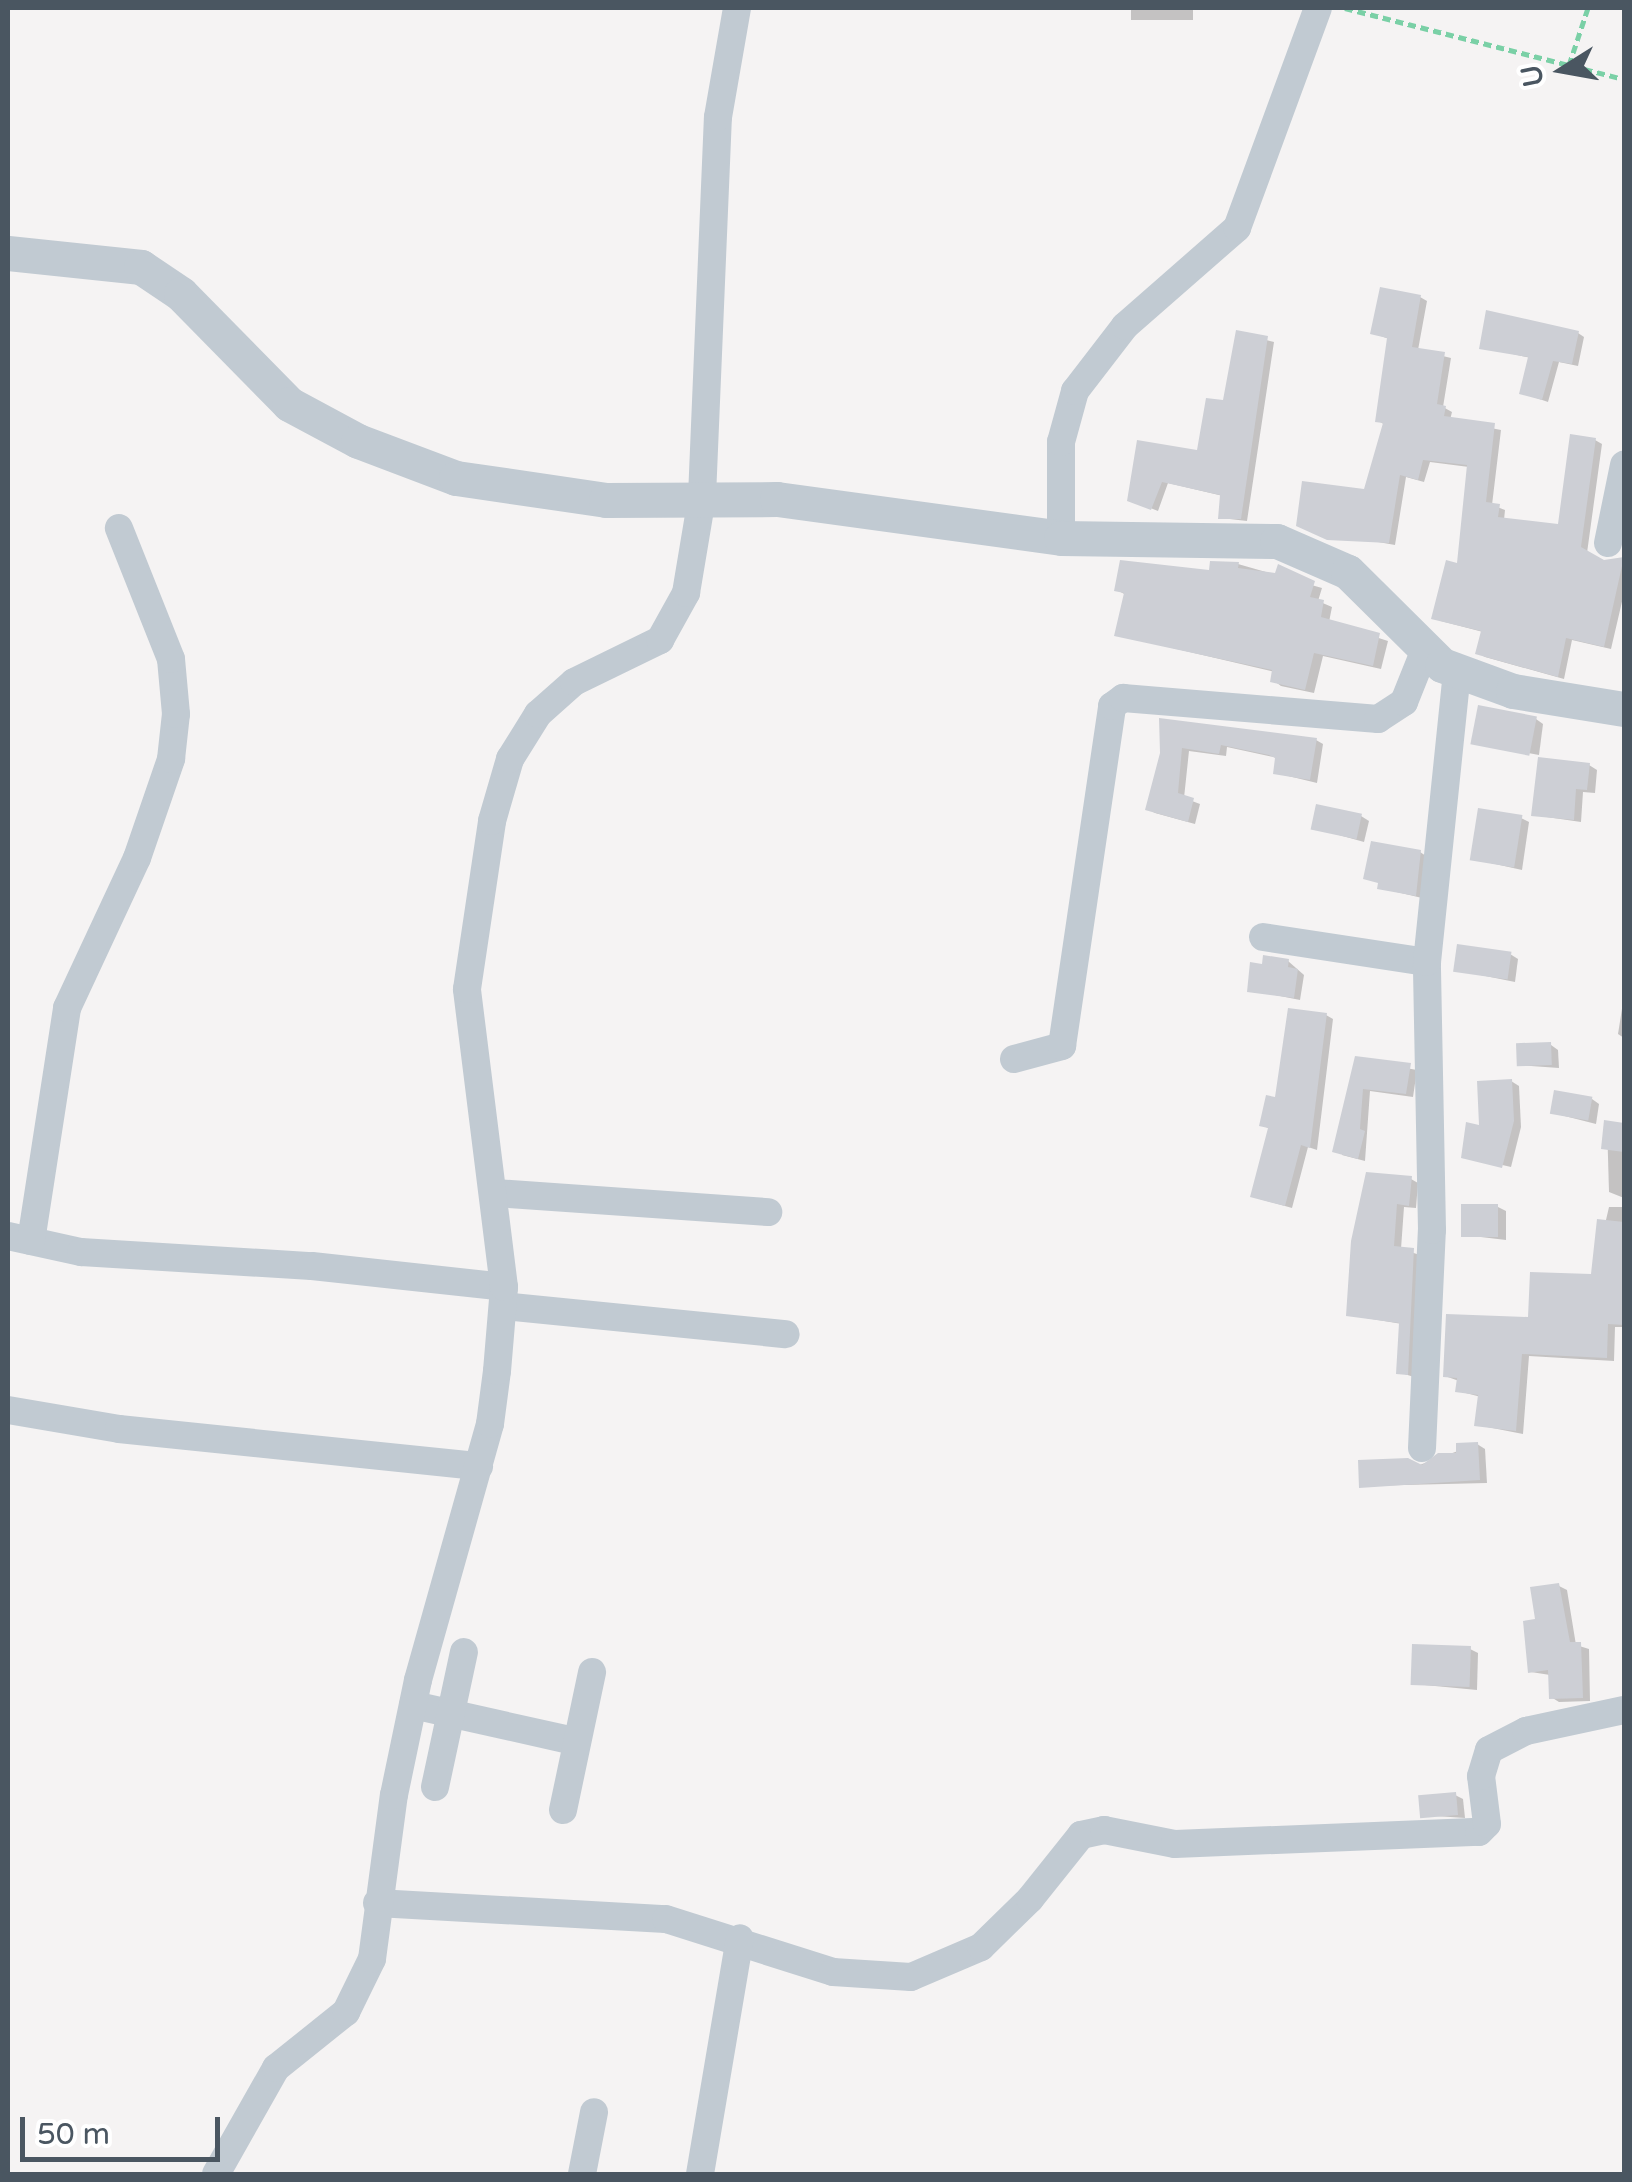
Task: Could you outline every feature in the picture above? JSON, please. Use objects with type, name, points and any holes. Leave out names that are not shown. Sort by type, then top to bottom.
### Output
[{"type":"street","points":[[216,2174],[282,2060],[334,2024],[364,1986],[413,1705],[479,1466],[504,1297],[467,989],[492,821],[510,759],[554,698],[672,628],[686,593],[702,498],[706,272],[724,60],[737,8]]},
{"type":"street","points":[[1061,538],[1062,442],[1076,390],[1125,326],[1237,228],[1318,8]]},
{"type":"street","points":[[8,253],[120,263],[157,275],[288,404],[404,460],[548,494],[777,499],[1061,538],[1257,540],[1298,547],[1360,582],[1424,652],[1457,672],[1513,691],[1624,709]]},
{"type":"street","points":[[1608,543],[1624,465]]},
{"type":"street","points":[[120,528],[171,659],[174,729],[137,858],[67,1008],[19,1238],[100,1254],[312,1266],[504,1297],[786,1334]]},
{"type":"street","points":[[1014,1059],[1062,1046],[1107,712],[1116,702],[1254,705],[1378,719],[1404,702],[1424,652]]},
{"type":"street","points":[[1422,1448],[1432,1230],[1426,962],[1457,672]]},
{"type":"street","points":[[1263,937],[1426,962]]},
{"type":"street","points":[[494,1193],[768,1212]]},
{"type":"street","points":[[8,1410],[119,1429],[479,1466]]},
{"type":"street","points":[[436,1788],[464,1652]]},
{"type":"street","points":[[563,1810],[574,1740],[592,1672]]},
{"type":"street","points":[[413,1705],[574,1740]]},
{"type":"street","points":[[377,1903],[647,1917],[740,1938],[833,1972],[912,1978],[981,1947],[1030,1899],[1076,1837],[1092,1831],[1174,1844],[1479,1832],[1486,1824],[1481,1776],[1489,1750],[1526,1731],[1624,1710]]},
{"type":"street","points":[[700,2174],[740,1938]]},
{"type":"street","points":[[582,2174],[594,2112]]},
{"type":"path","points":[[1345,8],[1624,79]]},
{"type":"path","points":[[1569,65],[1588,8]]},
{"type":"building","points":[[1380,287],[1421,295],[1412,347],[1445,352],[1437,404],[1446,406],[1444,416],[1495,423],[1486,502],[1500,504],[1498,517],[1558,524],[1570,434],[1596,438],[1581,547],[1604,560],[1624,557],[1604,647],[1566,638],[1558,677],[1475,654],[1481,631],[1431,619],[1446,560],[1457,563],[1467,465],[1423,460],[1418,480],[1400,475],[1389,543],[1327,540],[1296,526],[1302,481],[1364,489],[1383,423],[1375,422],[1387,338],[1370,334]]},
{"type":"building","points":[[1486,310],[1579,331],[1572,364],[1553,361],[1542,400],[1519,394],[1528,357],[1479,349]]},
{"type":"building","points":[[1236,330],[1268,336],[1241,519],[1218,519],[1220,495],[1162,482],[1151,510],[1127,501],[1137,440],[1197,450],[1206,398],[1223,400]]},
{"type":"building","points":[[1120,560],[1209,570],[1210,561],[1239,562],[1238,568],[1275,573],[1278,564],[1315,581],[1310,597],[1324,600],[1321,617],[1380,633],[1373,666],[1314,653],[1305,690],[1270,682],[1272,670],[1114,636],[1124,593],[1114,591]]},
{"type":"building","points":[[1478,705],[1537,716],[1529,756],[1470,744]]},
{"type":"building","points":[[1159,718],[1317,738],[1310,780],[1273,774],[1275,758],[1269,755],[1221,745],[1219,754],[1182,748],[1178,793],[1194,798],[1188,822],[1145,810],[1160,753]]},
{"type":"building","points":[[1538,757],[1590,763],[1587,790],[1576,789],[1574,820],[1531,816]]},
{"type":"building","points":[[1316,804],[1362,814],[1357,839],[1311,829]]},
{"type":"building","points":[[1478,808],[1522,815],[1514,867],[1470,860]]},
{"type":"building","points":[[1371,841],[1421,850],[1416,896],[1377,889],[1378,883],[1363,879]]},
{"type":"building","points":[[1457,944],[1511,952],[1508,979],[1453,972]]},
{"type":"building","points":[[1263,955],[1289,959],[1288,967],[1298,969],[1294,998],[1247,992],[1250,962],[1262,964]]},
{"type":"building","points":[[1288,1008],[1327,1013],[1310,1148],[1301,1145],[1285,1206],[1250,1197],[1268,1128],[1259,1126],[1266,1095],[1275,1097]]},
{"type":"building","points":[[1551,1042],[1552,1065],[1517,1066],[1516,1043]]},
{"type":"building","points":[[1355,1056],[1411,1063],[1406,1094],[1363,1089],[1360,1129],[1365,1131],[1358,1159],[1332,1152]]},
{"type":"building","points":[[1512,1079],[1514,1121],[1502,1168],[1461,1158],[1466,1122],[1479,1125],[1477,1081]]},
{"type":"building","points":[[1554,1090],[1592,1097],[1588,1120],[1550,1114]]},
{"type":"building","points":[[1604,1120],[1624,1123],[1624,1152],[1601,1149]]},
{"type":"building","points":[[1366,1172],[1412,1176],[1409,1206],[1397,1204],[1394,1246],[1414,1248],[1408,1375],[1396,1374],[1399,1323],[1346,1316],[1351,1241]]},
{"type":"building","points":[[1461,1204],[1498,1204],[1498,1237],[1461,1237]]},
{"type":"building","points":[[1597,1219],[1624,1222],[1624,1325],[1608,1324],[1607,1358],[1522,1354],[1516,1431],[1474,1426],[1478,1395],[1455,1392],[1457,1378],[1443,1377],[1446,1314],[1528,1317],[1530,1272],[1591,1274]]},
{"type":"building","points":[[1478,1442],[1480,1480],[1359,1488],[1358,1460],[1408,1458],[1422,1465],[1438,1453],[1456,1453],[1456,1443]]},
{"type":"building","points":[[1559,1583],[1570,1642],[1581,1642],[1583,1698],[1549,1699],[1548,1670],[1528,1673],[1523,1621],[1535,1619],[1530,1587]]},
{"type":"building","points":[[1412,1644],[1471,1646],[1470,1687],[1411,1685]]},
{"type":"building","points":[[1456,1792],[1458,1815],[1420,1818],[1418,1795]]}]
